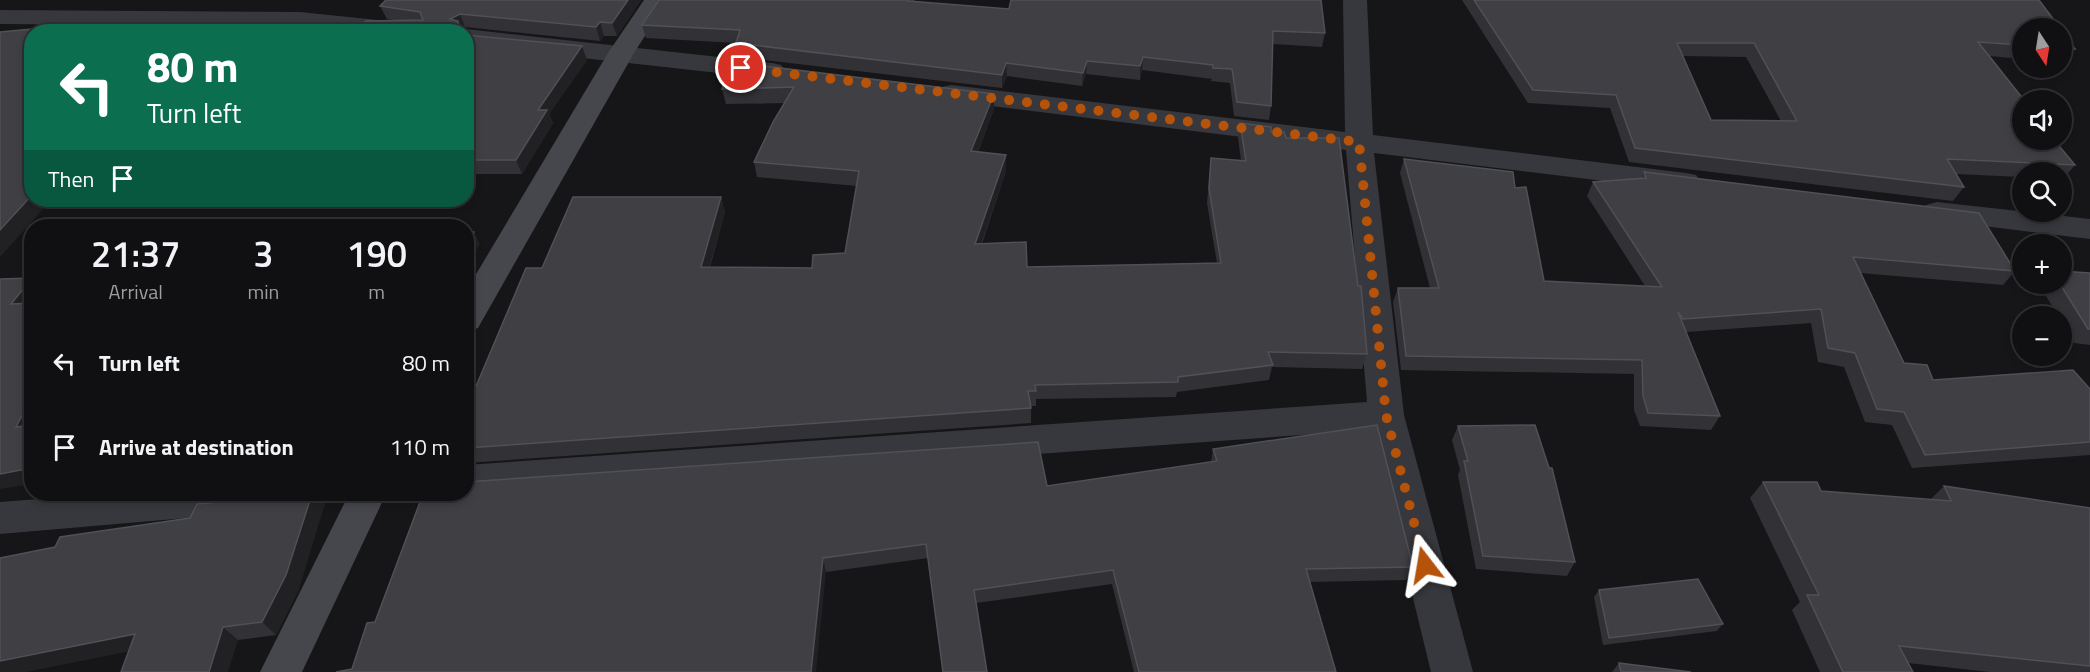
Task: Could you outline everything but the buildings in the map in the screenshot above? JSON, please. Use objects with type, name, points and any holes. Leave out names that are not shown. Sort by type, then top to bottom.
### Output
[{"type":"street","points":[[474,306],[621,53],[656,0]]},
{"type":"street","points":[[1354,0],[1359,142],[1386,415],[1452,672]]},
{"type":"street","points":[[0,17],[300,19],[345,24]]},
{"type":"street","points":[[474,38],[800,75]]},
{"type":"street","points":[[931,91],[1716,185]]},
{"type":"street","points":[[1917,209],[2090,229]]},
{"type":"street","points":[[474,479],[1386,415]]},
{"type":"street","points":[[0,518],[207,501]]},
{"type":"street","points":[[281,672],[364,501]]},
{"type":"route","points":[[741,68],[1359,142],[1386,415],[1425,565]]}]
